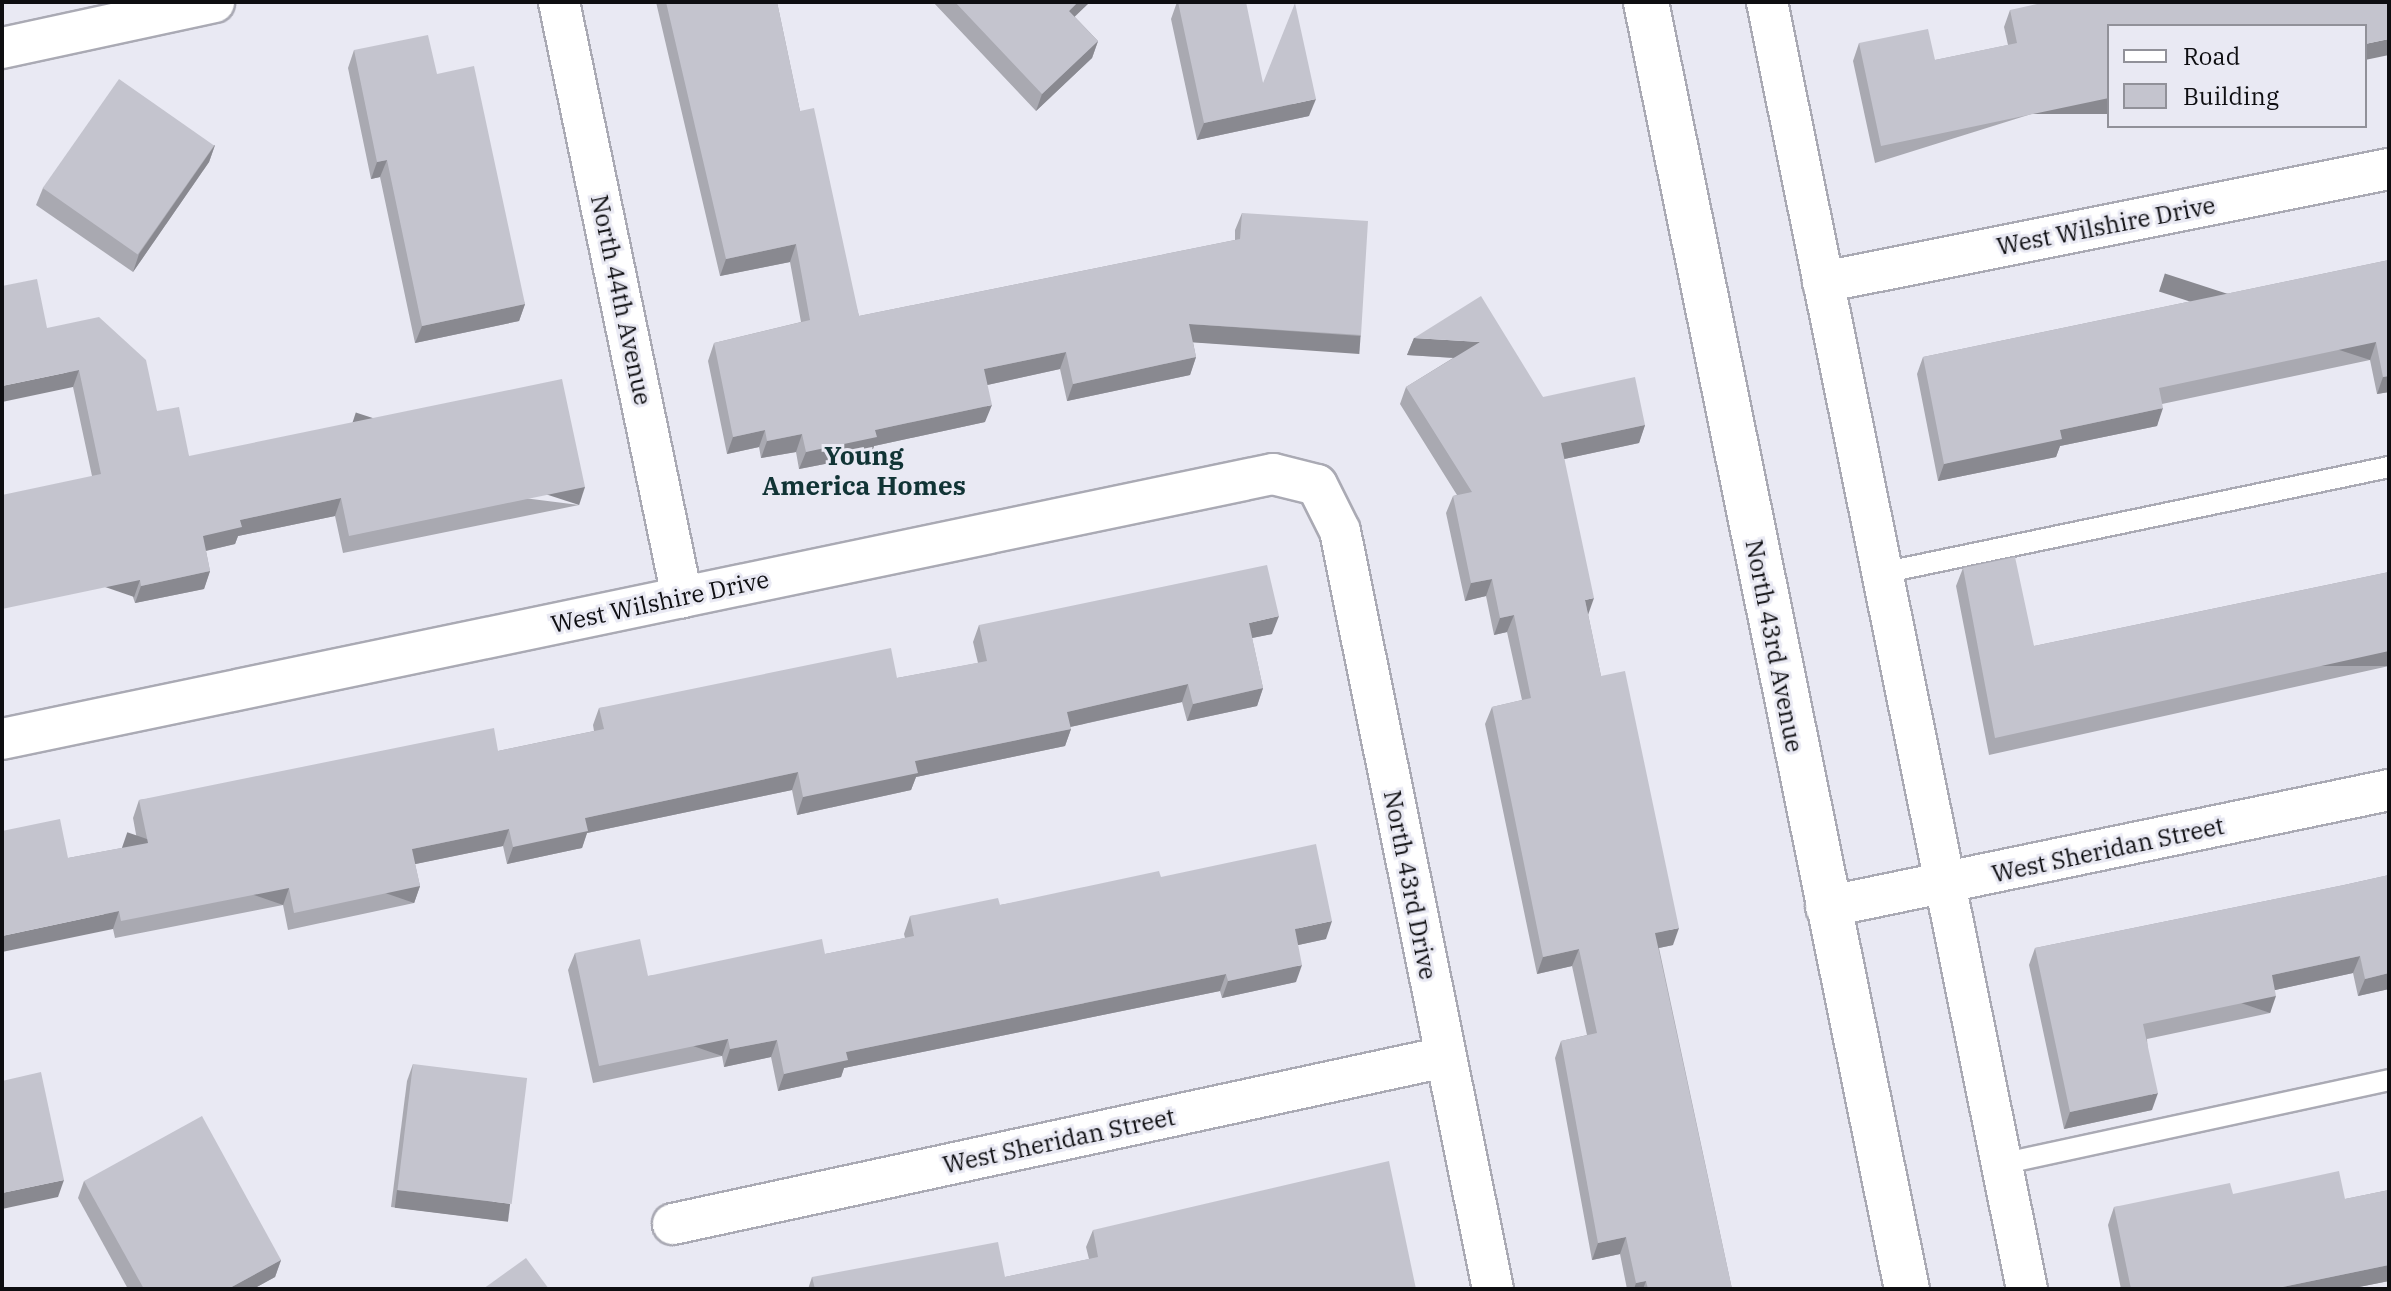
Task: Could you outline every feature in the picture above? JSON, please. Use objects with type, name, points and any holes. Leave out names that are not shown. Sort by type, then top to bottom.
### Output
[{"type":"main road","name":"North 43rd Avenue","points":[[1646,2],[1826,907],[1907,1289]]},
{"type":"street","points":[[2,48],[214,2]]},
{"type":"street","name":"North 44th Avenue","points":[[559,2],[682,597]]},
{"type":"street","points":[[1767,2],[2027,1289]]},
{"type":"street","name":"West Wilshire Drive","points":[[1823,282],[2389,169]]},
{"type":"street","name":"West Wilshire Drive","points":[[2,739],[1273,474],[1317,485]]},
{"type":"street","name":"North 43rd Drive","points":[[1317,485],[1340,531],[1493,1289]]},
{"type":"street","name":"West Sheridan Street","points":[[1826,907],[1945,885],[2389,790]]},
{"type":"street","name":"West Sheridan Street","points":[[673,1224],[1445,1057]]},
{"type":"lane","points":[[1882,573],[2389,467]]},
{"type":"lane","points":[[2001,1164],[2389,1080]]},
{"type":"building","points":[[666,2],[777,2],[800,111],[814,108],[859,316],[1240,239],[1242,213],[1368,221],[1361,335],[1189,324],[1196,357],[1073,384],[1066,352],[984,369],[992,405],[875,430],[877,437],[806,452],[802,434],[767,441],[765,430],[733,437],[714,343],[810,320],[796,244],[726,259]]},
{"type":"building","points":[[955,2],[1078,2],[1069,11],[1098,41],[1042,94]]},
{"type":"building","points":[[1178,2],[1246,2],[1263,83],[1295,3],[1316,99],[1204,123]]},
{"type":"building","points":[[2046,2],[2389,2],[2389,39],[2367,44],[2367,24],[2107,24],[2107,98],[1881,146],[1859,43],[1928,29],[1935,60],[2017,43],[2010,10]]},
{"type":"building","points":[[428,35],[437,74],[474,66],[525,304],[422,326],[387,160],[377,162],[354,50]]},
{"type":"building","points":[[119,79],[214,146],[138,254],[43,188]]},
{"type":"building","points":[[2389,260],[2389,376],[2383,377],[2376,342],[2159,388],[2163,408],[2060,430],[2062,439],[1944,464],[1923,357]]},
{"type":"building","points":[[37,279],[47,328],[99,317],[146,360],[157,411],[179,407],[189,456],[562,379],[585,487],[349,536],[341,498],[240,520],[242,527],[203,536],[210,571],[141,586],[140,580],[2,609],[2,495],[101,474],[79,370],[2,386],[2,286]]},
{"type":"building","points":[[1481,296],[1543,397],[1635,377],[1645,425],[1561,443],[1594,598],[1585,600],[1601,676],[1625,671],[1679,928],[1655,933],[1732,1289],[1648,1289],[1646,1281],[1636,1283],[1626,1237],[1598,1243],[1561,1041],[1597,1033],[1579,949],[1543,957],[1492,707],[1531,698],[1514,615],[1500,618],[1492,579],[1471,583],[1453,496],[1472,492],[1406,387],[1480,342],[1414,338]]},
{"type":"building","points":[[2015,557],[2034,646],[2389,572],[2389,651],[1995,738],[1963,568]]},
{"type":"building","points":[[1267,565],[1279,616],[1249,623],[1263,688],[1193,704],[1188,684],[1067,712],[1071,729],[915,761],[918,773],[803,797],[798,772],[585,818],[588,831],[513,847],[509,829],[412,849],[420,886],[294,913],[289,888],[121,921],[119,911],[2,936],[2,831],[60,819],[68,858],[148,843],[139,800],[494,728],[498,751],[604,729],[599,708],[891,648],[897,678],[987,661],[979,625]]},
{"type":"building","points":[[1316,844],[1332,921],[1295,929],[1302,965],[1228,981],[1226,974],[846,1052],[848,1060],[784,1074],[777,1040],[730,1049],[728,1039],[599,1066],[575,953],[640,939],[648,976],[822,939],[825,954],[914,936],[910,916],[998,898],[1000,905],[1159,871],[1161,877]]},
{"type":"building","points":[[2389,875],[2389,973],[2365,979],[2360,956],[2272,975],[2276,996],[2143,1024],[2158,1093],[2070,1112],[2035,948]]},
{"type":"building","points":[[413,1064],[527,1078],[512,1204],[398,1190]]},
{"type":"building","points":[[41,1072],[64,1180],[2,1193],[2,1081]]},
{"type":"building","points":[[202,1116],[281,1260],[228,1289],[144,1289],[84,1181]]},
{"type":"building","points":[[1389,1161],[1416,1289],[815,1289],[812,1277],[998,1242],[1005,1277],[1098,1257],[1093,1230]]},
{"type":"building","points":[[2339,1171],[2345,1199],[2389,1190],[2389,1265],[2273,1289],[2131,1289],[2114,1207],[2230,1183],[2233,1194]]},
{"type":"building","points":[[526,1258],[549,1289],[483,1289]]},
{"type":"district","name":"Young America Homes","points":[[864,471]]}]
